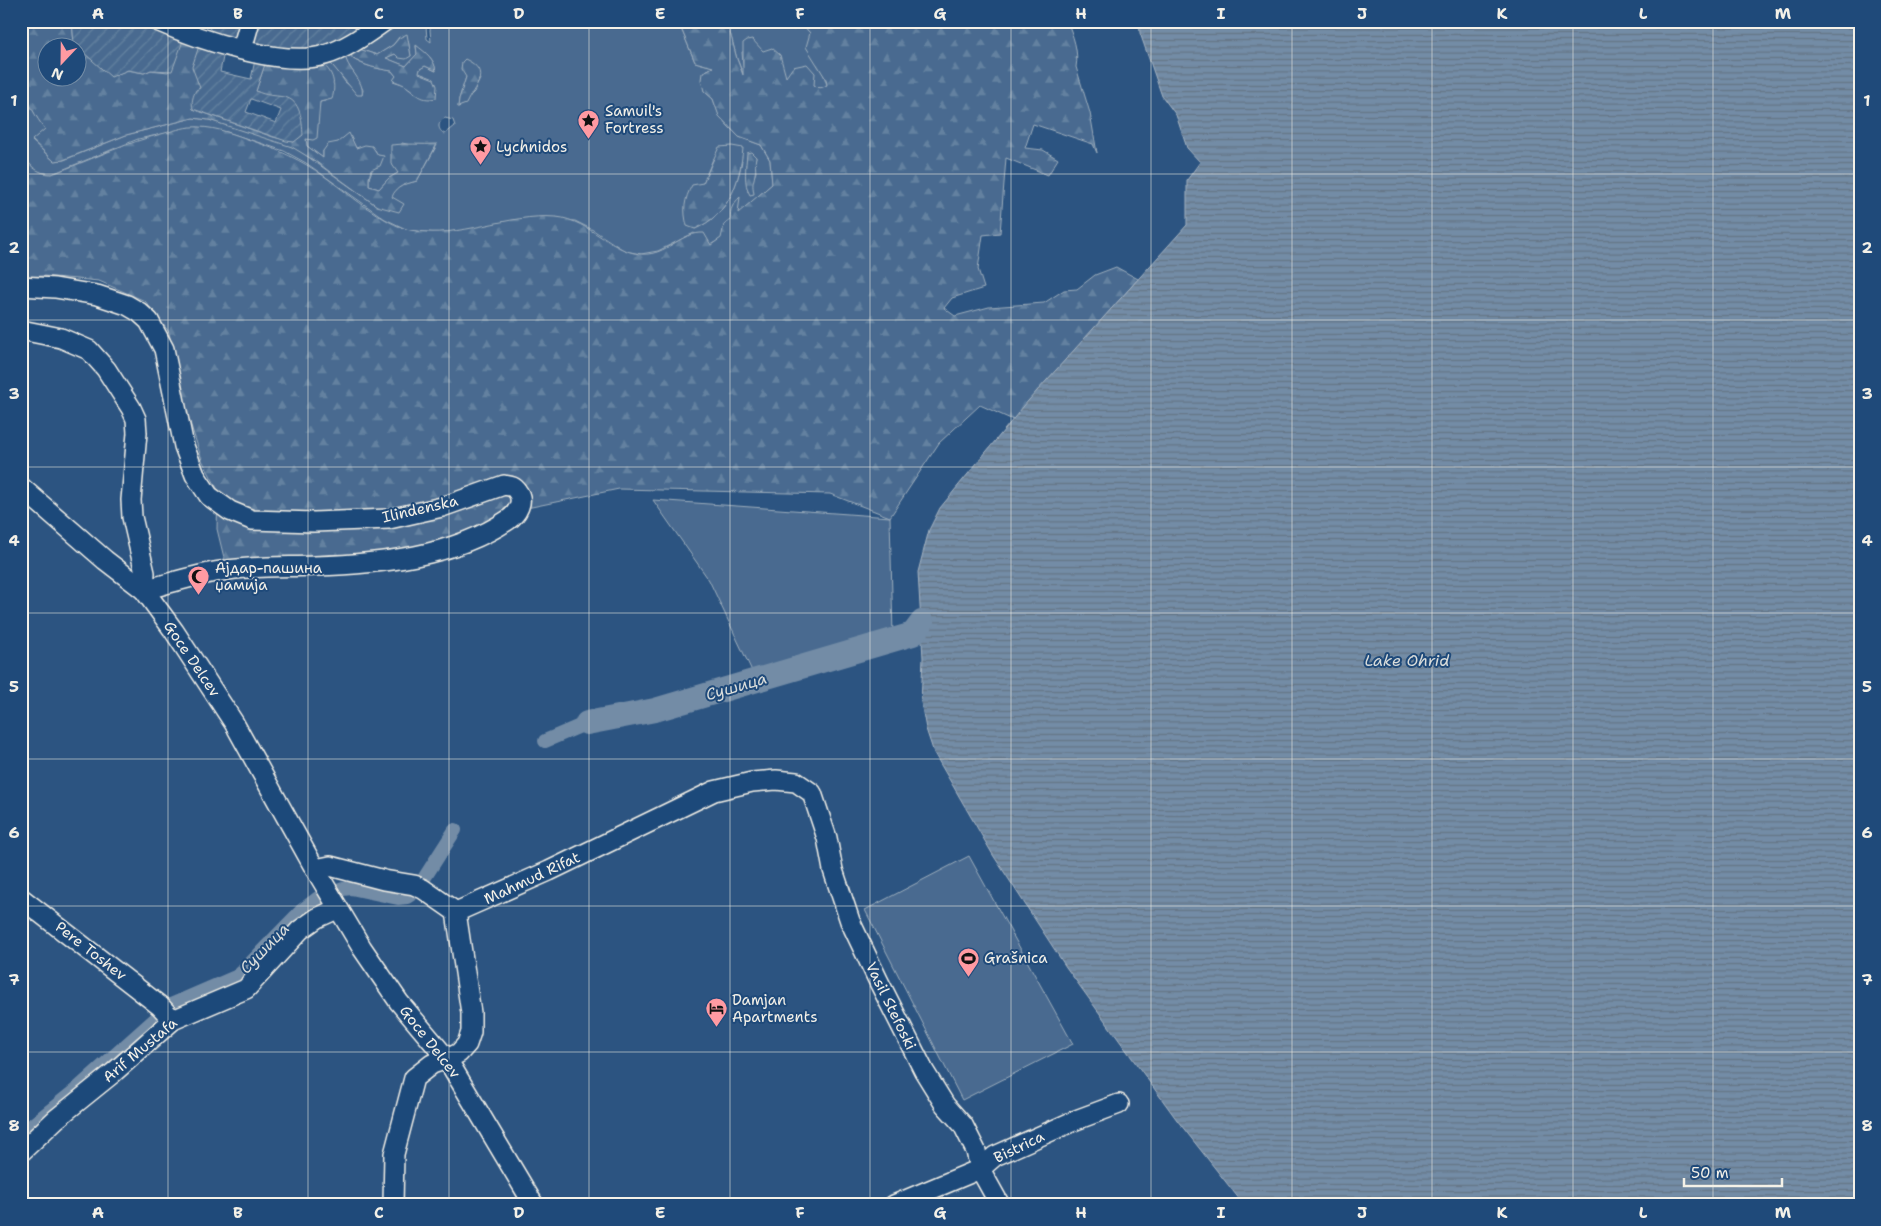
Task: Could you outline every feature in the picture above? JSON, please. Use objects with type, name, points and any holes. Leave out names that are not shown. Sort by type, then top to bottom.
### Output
[{"type":"street","points":[[157,21],[197,36],[242,49],[293,59],[319,57],[346,47],[386,21]]},
{"type":"street","points":[[242,49],[250,21]]},
{"type":"street","name":"Ilindenska","points":[[21,286],[54,288],[97,295],[127,305],[139,312],[150,322],[164,349],[184,446],[195,475],[209,496],[230,511],[252,520],[314,522],[389,519],[442,507],[504,485],[513,486],[519,492],[521,501],[511,518],[498,526],[449,547],[424,554],[356,564],[269,566],[227,570],[144,590]]},
{"type":"street","points":[[21,330],[61,338],[89,350],[106,369],[131,408],[136,420],[137,433],[131,500],[132,518],[145,573],[144,590]]},
{"type":"street","name":"Goce Delcev","points":[[21,487],[105,560],[144,590],[180,639],[234,722],[337,909],[399,1002],[448,1059],[534,1205]]},
{"type":"street","name":"Mahmud Rifat","points":[[456,912],[549,871],[714,790],[752,782],[776,780],[796,782],[812,793],[827,838],[833,870],[850,921],[924,1071],[945,1105],[963,1125],[976,1151],[980,1169]]},
{"type":"street","points":[[314,869],[330,866],[418,887],[456,912],[471,1013],[471,1032],[467,1044],[459,1053],[432,1064],[414,1078],[394,1154],[393,1205]]},
{"type":"street","name":"Pere Toshev","points":[[21,898],[167,1013]]},
{"type":"street","name":"Arif Mustafa","points":[[21,1152],[56,1119],[113,1073],[167,1013],[246,989],[300,930],[318,918],[337,909]]},
{"type":"street","name":"Bistrica","points":[[894,1205],[980,1169],[995,1156],[1076,1120],[1118,1104]]},
{"type":"street","points":[[980,1169],[1000,1205]]},
{"type":"green space","points":[[21,21],[72,21],[73,38],[38,38],[38,88],[88,88],[88,56],[116,76],[128,70],[144,73],[151,70],[168,72],[184,38],[200,43],[200,88],[193,109],[273,137],[294,142],[280,97],[265,96],[256,91],[266,61],[320,63],[325,66],[333,79],[332,99],[320,102],[317,138],[313,140],[306,139],[307,146],[323,158],[323,151],[328,144],[338,142],[349,133],[356,148],[365,145],[372,146],[378,155],[384,156],[380,166],[371,170],[369,186],[379,189],[389,178],[398,173],[391,163],[391,145],[437,144],[417,181],[402,186],[394,193],[392,197],[404,204],[399,212],[377,206],[315,161],[292,147],[209,120],[193,118],[126,135],[63,160],[54,161],[32,140],[45,129],[33,110],[24,89],[21,89]]},
{"type":"green space","points":[[72,21],[145,21],[184,38],[172,71],[151,70],[144,73],[128,70],[111,77],[88,56],[88,38],[73,38]]},
{"type":"green space","points":[[173,21],[198,21],[200,22],[198,28],[207,32],[190,27]]},
{"type":"green space","points":[[212,21],[247,21],[241,40],[208,32]]},
{"type":"green space","points":[[255,21],[376,21],[320,51],[251,46]]},
{"type":"green space","points":[[398,21],[417,21],[426,26],[427,39],[431,42],[430,30],[432,21],[494,21],[494,24],[502,21],[678,21],[695,62],[714,67],[703,72],[704,91],[713,99],[719,115],[739,137],[761,145],[770,160],[772,184],[738,214],[739,198],[731,219],[724,225],[722,238],[710,245],[694,233],[658,251],[641,254],[625,251],[593,230],[575,221],[511,221],[475,229],[437,233],[408,230],[385,219],[306,163],[284,151],[227,132],[197,127],[138,139],[52,174],[39,172],[33,168],[21,153],[21,89],[23,88],[33,110],[46,129],[32,141],[54,161],[64,160],[126,135],[193,118],[209,120],[278,141],[297,149],[377,206],[391,197],[395,190],[405,184],[417,181],[437,145],[402,143],[398,173],[389,178],[379,189],[369,186],[369,178],[378,155],[375,150],[364,147],[356,148],[351,138],[338,142],[323,151],[323,158],[307,146],[307,135],[317,114],[320,102],[325,101],[320,63],[328,60],[345,82],[362,95],[363,90],[347,63],[345,54],[351,50],[353,59],[367,65],[392,71],[396,76],[393,81],[405,85],[417,95],[433,79],[418,73],[420,69],[425,66],[436,71],[431,59],[416,46],[417,54],[406,66],[385,58],[395,54],[411,56],[408,40],[399,37],[393,45],[377,55],[356,48]],"holes":[[[466,77],[480,79],[466,103],[458,107]],[[445,118],[453,120],[455,126],[445,134],[439,128],[442,120]],[[756,157],[754,163],[756,172],[748,192],[746,164]],[[713,159],[742,161],[728,201],[714,217],[695,229],[703,183]]]},
{"type":"green space","points":[[678,21],[727,21],[743,75],[743,43],[752,39],[763,51],[772,48],[780,55],[786,77],[793,67],[807,64],[815,73],[814,85],[821,88],[827,85],[826,79],[806,47],[810,33],[802,24],[794,30],[774,25],[771,21],[1067,21],[1075,44],[1077,55],[1076,67],[1090,113],[1097,153],[1093,144],[1033,124],[1025,148],[1043,150],[1058,159],[1048,175],[1006,158],[1000,233],[983,235],[978,269],[984,288],[952,298],[944,308],[955,316],[989,307],[1044,303],[1064,290],[1077,289],[1095,275],[1116,267],[1138,279],[1013,420],[980,405],[939,443],[890,517],[830,494],[619,489],[517,510],[449,547],[227,570],[217,529],[218,490],[202,460],[179,388],[169,332],[145,301],[99,281],[43,276],[21,277],[21,153],[38,171],[52,174],[150,137],[186,128],[205,127],[233,134],[290,156],[324,176],[377,215],[410,230],[447,232],[519,219],[556,217],[580,224],[624,250],[636,253],[648,254],[663,250],[689,236],[704,233],[711,245],[721,238],[724,225],[731,220],[732,207],[740,197],[738,213],[772,184],[770,160],[761,145],[739,137],[719,116],[713,99],[704,91],[701,80],[702,73],[713,67],[695,62]]},
{"type":"green space","points":[[727,21],[771,21],[774,25],[802,24],[810,33],[827,85],[819,88],[786,78],[763,51],[742,52],[744,76],[737,59]]},
{"type":"green space","points":[[407,34],[411,56],[406,59],[399,58],[395,54],[386,58],[406,66],[417,54],[416,45],[429,56],[435,66],[436,71],[425,66],[420,69],[419,73],[434,79],[437,86],[436,98],[426,99],[418,96],[404,85],[393,80],[396,76],[392,71],[371,67],[352,58],[351,50],[356,48],[377,55]]},
{"type":"green space","points":[[200,43],[266,61],[256,91],[266,95],[284,97],[294,102],[300,112],[303,135],[294,142],[286,141],[193,109],[193,97],[196,90],[200,88],[192,67]],"holes":[[[224,52],[255,60],[251,79],[220,72]],[[251,99],[281,110],[276,123],[246,112]]]},
{"type":"green space","points":[[345,54],[348,65],[361,84],[362,95],[357,95],[328,60]]},
{"type":"green space","points":[[465,59],[478,69],[480,74],[477,85],[466,104],[458,107],[466,77],[461,69],[462,62]]},
{"type":"green space","points":[[732,146],[743,148],[739,173],[731,196],[707,223],[695,229],[687,226],[685,205],[692,185],[703,183],[719,147]]},
{"type":"green space","points":[[751,152],[756,157],[756,170],[753,184],[754,194],[750,195],[746,186],[746,175],[747,153]]},
{"type":"green space","points":[[653,500],[890,517],[893,635],[752,671],[709,580]]},
{"type":"green space","name":"Grašnica","points":[[969,856],[1073,1044],[962,1100],[865,910]]},
{"type":"water","name":"Lake Ohrid","points":[[1139,21],[1860,21],[1860,1205],[1244,1205],[1177,1120],[1066,967],[993,855],[934,753],[926,729],[921,702],[923,658],[918,572],[929,530],[940,508],[1028,401],[1187,225],[1187,180],[1200,162],[1187,148],[1176,115],[1162,96],[1140,33]]},
{"type":"waterway","name":"Сушица","points":[[587,723],[655,710],[913,634],[922,622]]},
{"type":"waterway","name":"Сушица","points":[[545,741],[587,723]]},
{"type":"waterway","name":"Сушица","points":[[21,1134],[77,1089],[171,1005],[238,976],[301,911],[318,898],[351,888],[398,898],[407,897],[416,891],[455,830]]},
{"type":"place","name":"Samuil's Fortress","points":[[589,139]]},
{"type":"place","name":"Lychnidos","points":[[480,166]]},
{"type":"place","name":"Ајдар-пашина џамија","points":[[199,596]]},
{"type":"place","name":"Grašnica","points":[[968,977]]},
{"type":"place","name":"Damjan Apartments","points":[[716,1028]]}]
